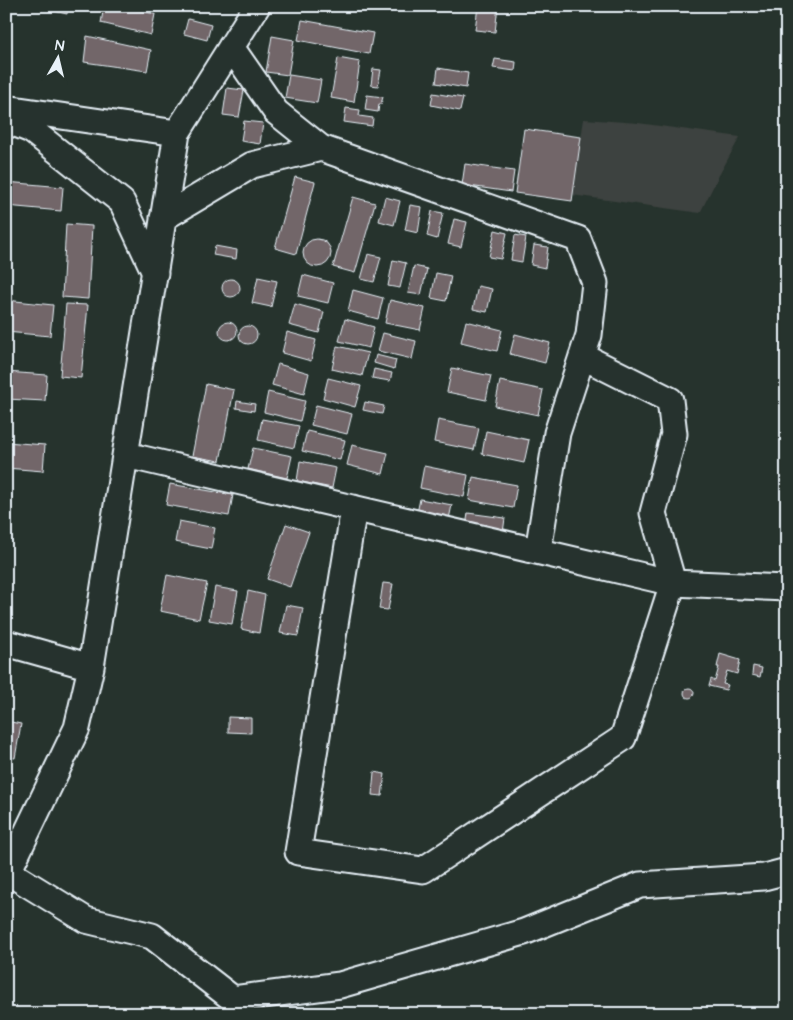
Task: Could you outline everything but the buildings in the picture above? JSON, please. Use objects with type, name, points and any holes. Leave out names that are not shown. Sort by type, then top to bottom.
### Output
[{"type":"lane","points":[[257,6],[177,133],[91,667],[77,728],[7,874],[86,920],[152,936],[233,999],[340,985],[524,932],[640,884],[764,876],[787,871]]},
{"type":"lane","points":[[231,47],[276,112],[321,148],[578,239],[595,283],[589,335],[557,434],[538,551]]},
{"type":"lane","points":[[6,108],[177,133]]},
{"type":"lane","points":[[6,120],[31,130],[122,202],[155,273]]},
{"type":"lane","points":[[163,218],[252,164],[321,148]]},
{"type":"lane","points":[[354,508],[298,852],[423,870],[623,738],[673,583],[654,513],[674,434],[670,400],[582,356]]},
{"type":"lane","points":[[126,455],[673,583],[787,588]]},
{"type":"lane","points":[[6,643],[91,667]]},
{"type":"shaded area","points":[[584,119],[638,123],[740,137],[700,213],[572,195]]}]
